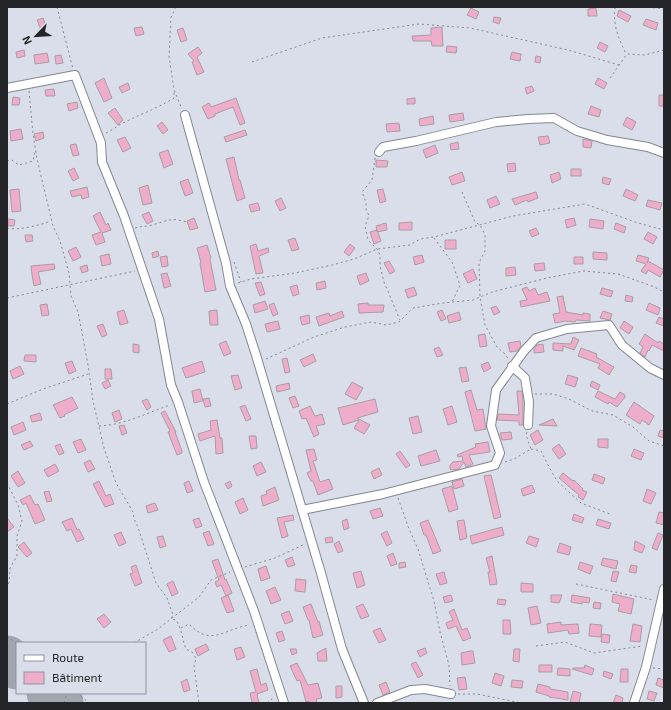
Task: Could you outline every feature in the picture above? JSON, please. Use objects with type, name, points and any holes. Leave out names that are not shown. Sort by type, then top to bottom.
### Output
[{"type":"street","points":[[7,88],[75,75],[101,143],[102,162],[124,216],[159,319],[171,385],[204,482],[259,629],[284,703]]},
{"type":"street","points":[[185,115],[226,263],[230,286],[246,324],[258,362],[342,649],[364,703]]},
{"type":"street","points":[[379,152],[383,147],[416,141],[496,122],[528,118],[554,118],[577,131],[607,140],[648,147],[664,153]]},
{"type":"street","points":[[302,510],[395,491],[495,465],[500,453],[491,426],[496,390],[512,366],[536,338],[566,329],[609,325],[622,345],[650,368],[664,376]]},
{"type":"street","points":[[512,366],[525,378],[529,402],[528,425]]},
{"type":"street","points":[[634,703],[646,667],[664,589]]},
{"type":"street","points":[[377,703],[411,690],[425,689],[451,694]]},
{"type":"path","points":[[58,7],[75,75]]},
{"type":"path","points":[[98,136],[163,105],[174,98],[169,56],[171,17],[176,7]]},
{"type":"path","points":[[615,7],[614,21],[620,42],[627,54]]},
{"type":"path","points":[[648,7],[664,9]]},
{"type":"path","points":[[252,62],[322,38],[419,24],[470,28],[568,50],[619,64]]},
{"type":"path","points":[[627,54],[645,55],[664,50]]},
{"type":"path","points":[[610,78],[627,54]]},
{"type":"path","points":[[28,84],[36,151],[52,221],[60,240],[70,273],[71,296],[78,312],[93,401],[104,448],[116,483],[133,512],[134,519],[156,583],[169,603],[173,615],[171,619]]},
{"type":"path","points":[[174,90],[185,115]]},
{"type":"path","points":[[7,161],[12,160],[19,165],[33,161],[36,151]]},
{"type":"path","points":[[379,152],[375,158],[372,180],[362,192],[369,216],[365,226],[368,240],[377,249],[380,255],[380,266],[384,282],[400,321]]},
{"type":"path","points":[[462,192],[474,222],[480,225],[485,235],[485,251],[480,264],[480,297],[485,325],[489,334],[497,346],[505,354],[512,366]]},
{"type":"path","points":[[230,286],[251,279],[295,273],[332,265],[354,259],[377,249],[410,244],[420,240],[513,216],[585,204],[638,223],[664,230]]},
{"type":"path","points":[[132,239],[133,230],[140,226],[151,226],[171,219],[187,222]]},
{"type":"path","points":[[7,228],[20,228],[52,221]]},
{"type":"path","points":[[434,237],[452,262],[460,285],[452,302]]},
{"type":"path","points":[[7,298],[142,270]]},
{"type":"path","points":[[258,362],[314,337],[345,327],[371,322],[386,325],[400,321],[413,308],[473,300],[492,292],[547,278],[583,271],[618,274],[652,286],[664,292]]},
{"type":"path","points":[[7,404],[43,389],[89,374]]},
{"type":"path","points":[[528,394],[553,394],[592,410],[613,415],[633,427],[649,441],[664,446]]},
{"type":"path","points":[[99,426],[114,425],[178,402]]},
{"type":"path","points":[[528,425],[526,435],[531,449]]},
{"type":"path","points":[[495,465],[514,459],[531,449],[541,451],[557,481],[581,504],[610,514]]},
{"type":"path","points":[[7,483],[18,505],[22,521],[17,536],[17,556],[10,568],[9,583],[7,585]]},
{"type":"path","points":[[395,491],[418,549],[434,601],[440,632],[450,665],[451,694],[477,694],[521,703]]},
{"type":"path","points":[[136,642],[158,629],[199,597],[211,580],[237,569],[276,558],[311,541]]},
{"type":"path","points":[[576,584],[613,590],[661,602]]},
{"type":"path","points":[[171,619],[176,620],[181,628],[186,649],[192,652],[196,658],[194,667],[199,703]]},
{"type":"path","points":[[7,621],[7,626]]},
{"type":"path","points":[[181,628],[189,624],[196,632],[208,636],[222,634],[237,627],[249,624],[259,629]]},
{"type":"path","points":[[7,636],[16,643]]},
{"type":"path","points":[[536,646],[565,642],[594,653],[651,645]]},
{"type":"path","points":[[646,667],[664,669]]},
{"type":"path","points":[[267,703],[280,693]]},
{"type":"path","points":[[78,694],[89,703]]},
{"type":"building","points":[[471,8],[479,12],[476,19],[467,15]]},
{"type":"building","points":[[596,8],[597,16],[588,16],[588,9]]},
{"type":"building","points":[[619,10],[631,16],[628,22],[617,16]]},
{"type":"building","points":[[494,17],[501,18],[499,24],[493,22]]},
{"type":"building","points":[[43,18],[47,28],[41,30],[37,20]]},
{"type":"building","points":[[646,19],[658,23],[656,30],[643,25]]},
{"type":"building","points":[[142,27],[144,34],[136,36],[134,28]]},
{"type":"building","points":[[442,27],[443,46],[432,46],[431,41],[413,41],[412,36],[431,35],[431,28]]},
{"type":"building","points":[[183,28],[187,40],[181,42],[177,30]]},
{"type":"building","points":[[600,42],[608,46],[605,52],[597,48]]},
{"type":"building","points":[[447,46],[457,47],[456,53],[446,52]]},
{"type":"building","points":[[198,47],[202,53],[197,57],[204,72],[197,75],[192,62],[194,61],[188,54]]},
{"type":"building","points":[[24,50],[25,56],[17,58],[16,52]]},
{"type":"building","points":[[512,52],[521,54],[520,61],[510,59]]},
{"type":"building","points":[[47,53],[49,62],[35,64],[34,55]]},
{"type":"building","points":[[61,55],[63,63],[56,64],[55,56]]},
{"type":"building","points":[[536,56],[541,57],[540,63],[535,62]]},
{"type":"building","points":[[104,78],[112,98],[104,102],[95,83]]},
{"type":"building","points":[[598,78],[607,83],[604,89],[595,84]]},
{"type":"building","points":[[128,83],[130,89],[122,93],[119,87]]},
{"type":"building","points":[[532,86],[534,91],[527,94],[525,88]]},
{"type":"building","points":[[54,89],[55,96],[46,96],[45,90]]},
{"type":"building","points":[[659,95],[664,95],[664,106],[659,106]]},
{"type":"building","points":[[13,97],[20,98],[19,105],[12,105]]},
{"type":"building","points":[[236,98],[245,123],[240,125],[233,107],[215,114],[215,116],[208,119],[202,107],[209,103],[211,107]]},
{"type":"building","points":[[415,98],[415,104],[407,104],[407,99]]},
{"type":"building","points":[[77,102],[78,108],[69,111],[67,104]]},
{"type":"building","points":[[591,106],[601,110],[599,117],[588,114]]},
{"type":"building","points":[[115,108],[123,120],[118,125],[108,113]]},
{"type":"building","points":[[463,113],[464,120],[450,122],[449,115]]},
{"type":"building","points":[[433,116],[434,124],[420,126],[419,119]]},
{"type":"building","points":[[627,117],[636,122],[632,130],[623,125]]},
{"type":"building","points":[[162,122],[168,130],[163,134],[157,126]]},
{"type":"building","points":[[399,123],[400,131],[387,132],[386,124]]},
{"type":"building","points":[[21,129],[23,139],[11,141],[10,131]]},
{"type":"building","points":[[245,130],[247,135],[226,142],[224,137]]},
{"type":"building","points":[[43,132],[44,138],[36,141],[34,134]]},
{"type":"building","points":[[548,136],[550,143],[540,145],[538,137]]},
{"type":"building","points":[[125,137],[131,148],[123,152],[117,140]]},
{"type":"building","points":[[583,139],[592,141],[591,148],[583,147]]},
{"type":"building","points":[[458,142],[459,149],[451,150],[450,144]]},
{"type":"building","points":[[76,144],[79,155],[73,156],[70,145]]},
{"type":"building","points":[[435,145],[438,153],[426,158],[423,150]]},
{"type":"building","points":[[168,150],[173,164],[164,168],[159,153]]},
{"type":"building","points":[[234,157],[245,198],[237,201],[226,159]]},
{"type":"building","points":[[376,160],[388,161],[387,167],[376,167]]},
{"type":"building","points":[[515,163],[516,171],[508,172],[507,164]]},
{"type":"building","points":[[74,168],[79,178],[73,181],[68,171]]},
{"type":"building","points":[[571,169],[581,169],[581,176],[571,176]]},
{"type":"building","points":[[462,172],[465,181],[452,185],[449,177]]},
{"type":"building","points":[[559,172],[561,179],[552,183],[550,175]]},
{"type":"building","points":[[603,177],[611,179],[609,185],[602,183]]},
{"type":"building","points":[[188,179],[193,193],[185,196],[180,182]]},
{"type":"building","points":[[148,185],[152,203],[143,205],[139,188]]},
{"type":"building","points":[[87,187],[89,197],[82,199],[81,195],[72,197],[70,191]]},
{"type":"building","points":[[19,189],[21,211],[12,212],[10,190]]},
{"type":"building","points":[[383,189],[386,201],[380,203],[377,190]]},
{"type":"building","points":[[626,189],[638,195],[635,201],[623,196]]},
{"type":"building","points":[[536,192],[538,198],[528,202],[527,200],[515,205],[512,199]]},
{"type":"building","points":[[496,196],[500,204],[490,208],[487,200]]},
{"type":"building","points":[[281,198],[286,208],[280,211],[275,201]]},
{"type":"building","points":[[648,200],[662,203],[660,210],[646,206]]},
{"type":"building","points":[[258,203],[260,210],[251,212],[249,205]]},
{"type":"building","points":[[100,212],[106,225],[108,223],[111,230],[102,233],[105,242],[96,245],[92,235],[101,232],[93,216]]},
{"type":"building","points":[[149,212],[153,221],[147,224],[142,215]]},
{"type":"building","points":[[194,218],[198,228],[190,230],[187,221]]},
{"type":"building","points":[[574,218],[576,225],[567,228],[565,220]]},
{"type":"building","points":[[8,219],[15,220],[14,226],[8,226]]},
{"type":"building","points":[[590,219],[604,221],[603,229],[589,227]]},
{"type":"building","points":[[412,222],[412,230],[399,230],[399,223]]},
{"type":"building","points":[[386,223],[387,230],[377,232],[376,226]]},
{"type":"building","points":[[616,223],[626,227],[624,233],[614,229]]},
{"type":"building","points":[[536,228],[539,234],[532,237],[529,231]]},
{"type":"building","points":[[377,230],[381,241],[374,244],[370,232]]},
{"type":"building","points":[[648,232],[657,237],[653,244],[644,239]]},
{"type":"building","points":[[25,235],[32,235],[33,241],[26,242]]},
{"type":"building","points":[[295,238],[299,249],[292,251],[288,240]]},
{"type":"building","points":[[445,240],[456,240],[456,249],[445,249]]},
{"type":"building","points":[[256,244],[258,251],[268,248],[269,252],[259,256],[263,273],[256,274],[250,246]]},
{"type":"building","points":[[350,244],[355,248],[349,256],[344,252]]},
{"type":"building","points":[[207,245],[211,258],[216,290],[205,292],[201,263],[197,248]]},
{"type":"building","points":[[76,247],[81,257],[73,261],[68,251]]},
{"type":"building","points":[[158,251],[159,256],[153,258],[152,253]]},
{"type":"building","points":[[593,252],[607,253],[607,260],[593,259]]},
{"type":"building","points":[[109,254],[111,264],[102,266],[100,256]]},
{"type":"building","points":[[422,255],[424,262],[415,265],[413,257]]},
{"type":"building","points":[[638,255],[649,258],[647,263],[648,261],[664,270],[660,277],[648,270],[646,274],[641,271],[646,264],[636,261]]},
{"type":"building","points":[[167,256],[168,266],[162,267],[160,257]]},
{"type":"building","points":[[574,257],[583,257],[583,264],[574,264]]},
{"type":"building","points":[[389,261],[395,271],[390,274],[384,263]]},
{"type":"building","points":[[544,263],[545,270],[535,271],[534,264]]},
{"type":"building","points":[[54,264],[55,269],[38,272],[41,284],[34,286],[31,266]]},
{"type":"building","points":[[87,265],[88,271],[82,273],[80,267]]},
{"type":"building","points":[[515,267],[516,275],[506,276],[506,268]]},
{"type":"building","points":[[473,269],[477,279],[468,283],[463,274]]},
{"type":"building","points":[[167,273],[171,286],[164,288],[161,274]]},
{"type":"building","points":[[366,273],[369,281],[360,285],[357,276]]},
{"type":"building","points":[[325,281],[326,288],[317,290],[316,283]]},
{"type":"building","points":[[261,282],[265,294],[260,296],[255,283]]},
{"type":"building","points":[[297,285],[299,294],[293,296],[290,287]]},
{"type":"building","points":[[414,287],[417,295],[408,298],[405,290]]},
{"type":"building","points":[[527,287],[529,291],[535,288],[538,295],[547,292],[550,301],[521,307],[520,301],[527,300],[522,289]]},
{"type":"building","points":[[602,288],[613,291],[611,297],[600,294]]},
{"type":"building","points":[[626,295],[633,297],[632,302],[625,301]]},
{"type":"building","points":[[563,296],[566,312],[583,315],[583,313],[590,314],[590,321],[576,320],[575,322],[565,321],[555,323],[553,314],[560,313],[557,297]]},
{"type":"building","points":[[265,301],[268,309],[255,313],[253,305]]},
{"type":"building","points":[[274,303],[278,314],[273,316],[269,305]]},
{"type":"building","points":[[368,303],[368,305],[384,305],[383,312],[359,313],[358,304]]},
{"type":"building","points":[[649,303],[660,308],[658,315],[646,310]]},
{"type":"building","points":[[47,304],[49,315],[42,316],[40,305]]},
{"type":"building","points":[[496,306],[500,312],[494,315],[491,308]]},
{"type":"building","points":[[124,310],[128,323],[120,325],[117,312]]},
{"type":"building","points":[[217,310],[218,325],[210,325],[209,311]]},
{"type":"building","points":[[442,310],[446,319],[441,321],[437,312]]},
{"type":"building","points":[[342,311],[344,317],[319,326],[316,317],[329,313],[330,316]]},
{"type":"building","points":[[603,311],[612,314],[610,320],[600,318]]},
{"type":"building","points":[[459,312],[461,320],[449,323],[447,316]]},
{"type":"building","points":[[309,315],[310,323],[302,325],[300,317]]},
{"type":"building","points":[[659,317],[664,319],[664,326],[656,323]]},
{"type":"building","points":[[278,321],[280,329],[267,332],[265,324]]},
{"type":"building","points":[[624,321],[633,327],[629,334],[620,328]]},
{"type":"building","points":[[103,324],[107,335],[102,337],[97,326]]},
{"type":"building","points":[[485,334],[487,346],[480,347],[478,335]]},
{"type":"building","points":[[645,334],[658,343],[659,341],[664,344],[664,351],[652,345],[645,357],[640,353],[643,347],[639,344]]},
{"type":"building","points":[[573,337],[579,340],[574,350],[563,346],[563,351],[553,350],[553,343],[571,344]]},
{"type":"building","points":[[226,341],[231,353],[224,356],[219,344]]},
{"type":"building","points":[[520,341],[521,346],[517,351],[510,352],[508,343]]},
{"type":"building","points":[[133,344],[139,345],[139,353],[133,352]]},
{"type":"building","points":[[543,344],[544,352],[534,353],[534,349],[537,345]]},
{"type":"building","points":[[439,347],[443,355],[437,357],[434,349]]},
{"type":"building","points":[[581,348],[597,354],[596,357],[614,367],[609,375],[598,368],[600,364],[578,356]]},
{"type":"building","points":[[313,354],[316,361],[304,367],[300,360]]},
{"type":"building","points":[[25,355],[36,355],[36,362],[24,361]]},
{"type":"building","points":[[287,358],[290,372],[285,373],[282,359]]},
{"type":"building","points":[[72,361],[76,371],[69,374],[65,363]]},
{"type":"building","points":[[202,361],[205,372],[186,378],[182,368]]},
{"type":"building","points":[[488,362],[491,368],[484,372],[481,365]]},
{"type":"building","points":[[20,366],[24,374],[13,379],[10,371]]},
{"type":"building","points":[[466,367],[469,381],[462,382],[459,368]]},
{"type":"building","points":[[105,369],[111,369],[112,379],[105,379]]},
{"type":"building","points":[[238,375],[242,388],[235,390],[231,376]]},
{"type":"building","points":[[568,375],[578,378],[575,387],[565,384]]},
{"type":"building","points":[[108,380],[111,386],[105,389],[102,383]]},
{"type":"building","points":[[592,381],[600,385],[598,390],[590,386]]},
{"type":"building","points":[[352,382],[363,388],[356,400],[345,394]]},
{"type":"building","points":[[289,383],[290,389],[277,392],[276,386]]},
{"type":"building","points":[[200,389],[203,401],[194,403],[192,391]]},
{"type":"building","points":[[471,390],[477,410],[483,409],[486,429],[475,431],[465,392]]},
{"type":"building","points":[[517,391],[522,391],[523,425],[519,425],[519,421],[497,420],[498,414],[519,415]]},
{"type":"building","points":[[598,391],[615,399],[620,392],[625,395],[625,397],[617,407],[609,402],[608,404],[595,397]]},
{"type":"building","points":[[295,396],[299,406],[293,408],[289,398]]},
{"type":"building","points":[[72,397],[78,408],[60,418],[53,405]]},
{"type":"building","points":[[209,398],[211,406],[205,407],[203,399]]},
{"type":"building","points":[[147,399],[151,407],[147,410],[142,401]]},
{"type":"building","points":[[375,399],[378,412],[357,418],[370,425],[364,434],[354,428],[359,420],[343,425],[338,408]]},
{"type":"building","points":[[634,402],[654,416],[649,425],[642,420],[640,424],[626,415]]},
{"type":"building","points":[[245,405],[251,419],[246,421],[240,407]]},
{"type":"building","points":[[310,406],[315,416],[322,414],[325,424],[316,426],[319,434],[314,437],[306,418],[302,419],[299,411]]},
{"type":"building","points":[[452,406],[457,422],[448,425],[443,409]]},
{"type":"building","points":[[119,410],[122,419],[115,422],[112,413]]},
{"type":"building","points":[[165,411],[176,432],[182,451],[182,453],[177,455],[168,432],[170,431],[161,413]]},
{"type":"building","points":[[40,413],[42,420],[32,422],[30,416]]},
{"type":"building","points":[[418,416],[422,432],[413,434],[409,418]]},
{"type":"building","points":[[553,419],[557,426],[539,425]]},
{"type":"building","points":[[217,420],[220,438],[222,438],[223,453],[216,454],[215,436],[200,441],[198,434],[211,430],[210,421]]},
{"type":"building","points":[[23,422],[26,430],[14,435],[11,427]]},
{"type":"building","points":[[124,425],[127,433],[122,435],[119,426]]},
{"type":"building","points":[[538,430],[543,440],[535,445],[530,435]]},
{"type":"building","points":[[660,430],[664,431],[664,438],[658,436]]},
{"type":"building","points":[[511,432],[512,439],[502,440],[500,433]]},
{"type":"building","points":[[249,436],[256,436],[257,448],[251,449]]},
{"type":"building","points":[[81,439],[86,450],[78,453],[73,442]]},
{"type":"building","points":[[598,439],[608,439],[608,448],[598,447]]},
{"type":"building","points":[[30,441],[33,446],[24,450],[21,445]]},
{"type":"building","points":[[488,442],[490,452],[469,455],[473,464],[466,467],[464,462],[459,469],[450,469],[450,465],[453,462],[463,461],[462,456],[458,457],[457,455],[476,447],[475,444]]},
{"type":"building","points":[[60,444],[64,453],[59,455],[55,446]]},
{"type":"building","points":[[559,444],[566,454],[559,459],[552,449]]},
{"type":"building","points":[[314,449],[317,460],[313,461],[320,482],[329,479],[333,489],[318,495],[313,481],[311,481],[307,473],[311,471],[306,450]]},
{"type":"building","points":[[634,449],[644,453],[641,460],[631,456]]},
{"type":"building","points":[[436,450],[440,461],[421,466],[418,456]]},
{"type":"building","points":[[400,451],[410,465],[406,468],[396,454]]},
{"type":"building","points":[[90,460],[95,469],[88,472],[84,463]]},
{"type":"building","points":[[261,462],[266,472],[257,476],[253,466]]},
{"type":"building","points":[[55,464],[59,471],[48,477],[44,470]]},
{"type":"building","points":[[379,468],[382,475],[374,479],[371,472]]},
{"type":"building","points":[[18,471],[25,483],[18,487],[11,476]]},
{"type":"building","points":[[563,473],[573,481],[574,480],[583,489],[582,490],[587,492],[583,500],[559,478]]},
{"type":"building","points":[[594,474],[605,478],[603,484],[592,480]]},
{"type":"building","points":[[491,475],[501,517],[494,519],[484,476]]},
{"type":"building","points":[[462,479],[464,486],[454,489],[452,482]]},
{"type":"building","points":[[99,481],[106,496],[110,494],[114,504],[105,507],[93,484]]},
{"type":"building","points":[[189,481],[193,491],[187,493],[184,483]]},
{"type":"building","points":[[230,481],[232,486],[228,489],[225,484]]},
{"type":"building","points":[[532,485],[535,492],[523,496],[521,489]]},
{"type":"building","points":[[452,486],[458,509],[449,512],[442,489]]},
{"type":"building","points":[[275,487],[279,500],[263,506],[261,496],[267,494],[266,491]]},
{"type":"building","points":[[647,489],[656,493],[651,504],[643,501]]},
{"type":"building","points":[[49,491],[52,501],[47,502],[44,492]]},
{"type":"building","points":[[30,495],[35,505],[38,504],[45,520],[35,524],[26,503],[23,505],[20,500]]},
{"type":"building","points":[[243,498],[248,510],[240,514],[235,502]]},
{"type":"building","points":[[155,503],[158,510],[148,513],[146,506]]},
{"type":"building","points":[[380,508],[383,516],[373,519],[370,511]]},
{"type":"building","points":[[659,512],[664,513],[664,525],[656,523]]},
{"type":"building","points":[[574,514],[584,518],[582,523],[572,520]]},
{"type":"building","points":[[293,515],[294,520],[284,522],[288,536],[282,538],[277,518]]},
{"type":"building","points":[[7,518],[14,527],[7,532]]},
{"type":"building","points":[[72,518],[77,530],[79,529],[84,539],[77,542],[71,529],[67,531],[62,522]]},
{"type":"building","points":[[199,518],[202,526],[196,528],[193,520]]},
{"type":"building","points":[[347,519],[349,528],[344,530],[342,521]]},
{"type":"building","points":[[598,519],[611,523],[609,529],[596,525]]},
{"type":"building","points":[[428,520],[441,551],[433,554],[420,523]]},
{"type":"building","points":[[464,520],[467,538],[460,540],[457,521]]},
{"type":"building","points":[[502,527],[504,535],[472,544],[470,536]]},
{"type":"building","points":[[209,531],[214,544],[208,546],[203,533]]},
{"type":"building","points":[[387,531],[392,543],[387,546],[381,534]]},
{"type":"building","points":[[121,532],[126,543],[119,546],[114,535]]},
{"type":"building","points":[[658,533],[663,535],[657,550],[652,548]]},
{"type":"building","points":[[163,536],[166,546],[160,548],[157,537]]},
{"type":"building","points":[[529,536],[539,539],[536,547],[526,543]]},
{"type":"building","points":[[332,537],[333,542],[326,543],[325,538]]},
{"type":"building","points":[[339,541],[343,551],[338,553],[334,544]]},
{"type":"building","points":[[635,541],[645,546],[642,553],[634,550]]},
{"type":"building","points":[[24,542],[32,553],[27,557],[18,547]]},
{"type":"building","points":[[560,543],[571,547],[569,555],[557,552]]},
{"type":"building","points":[[393,553],[397,564],[391,566],[387,556]]},
{"type":"building","points":[[492,556],[497,584],[490,585],[488,572],[490,572],[486,558]]},
{"type":"building","points":[[292,557],[295,565],[288,567],[285,560]]},
{"type":"building","points":[[603,558],[618,561],[616,569],[601,565]]},
{"type":"building","points":[[218,559],[225,580],[226,579],[232,593],[226,596],[221,585],[217,587],[215,582],[219,580],[212,561]]},
{"type":"building","points":[[405,562],[406,567],[399,568],[399,563]]},
{"type":"building","points":[[580,562],[593,566],[590,574],[578,569]]},
{"type":"building","points":[[136,565],[142,583],[135,586],[130,574],[133,573],[131,567]]},
{"type":"building","points":[[631,565],[637,566],[636,573],[629,572]]},
{"type":"building","points":[[266,566],[270,578],[261,581],[258,569]]},
{"type":"building","points":[[361,571],[365,585],[357,588],[353,573]]},
{"type":"building","points":[[613,571],[619,572],[616,582],[611,581]]},
{"type":"building","points":[[444,572],[447,583],[440,585],[436,574]]},
{"type":"building","points":[[296,579],[306,580],[305,592],[295,591]]},
{"type":"building","points":[[173,581],[178,593],[172,596],[167,584]]},
{"type":"building","points":[[521,583],[533,584],[533,592],[521,592]]},
{"type":"building","points":[[275,587],[281,600],[271,604],[266,591]]},
{"type":"building","points":[[613,594],[634,599],[631,614],[618,611],[620,604],[612,602]]},
{"type":"building","points":[[228,595],[234,611],[227,613],[221,598]]},
{"type":"building","points":[[451,595],[453,601],[445,603],[443,597]]},
{"type":"building","points":[[551,595],[562,595],[559,603],[551,602]]},
{"type":"building","points":[[572,595],[590,598],[589,603],[582,602],[582,604],[571,602]]},
{"type":"building","points":[[498,599],[506,600],[505,605],[497,604]]},
{"type":"building","points":[[594,602],[601,603],[600,609],[593,608]]},
{"type":"building","points":[[311,604],[318,622],[319,621],[323,635],[313,638],[309,620],[303,607]]},
{"type":"building","points":[[363,604],[369,616],[361,619],[356,607]]},
{"type":"building","points":[[537,606],[541,623],[531,625],[528,608]]},
{"type":"building","points":[[454,609],[462,630],[467,628],[471,638],[463,641],[456,626],[448,629],[446,623],[453,620],[449,612]]},
{"type":"building","points":[[289,611],[293,621],[285,624],[281,614]]},
{"type":"building","points":[[104,614],[111,622],[104,628],[97,619]]},
{"type":"building","points":[[503,620],[510,620],[511,634],[503,634]]},
{"type":"building","points":[[561,622],[561,625],[578,624],[579,633],[569,634],[568,630],[548,633],[547,624]]},
{"type":"building","points":[[590,624],[602,625],[601,637],[589,636]]},
{"type":"building","points":[[633,624],[642,626],[640,642],[630,641]]},
{"type":"building","points":[[380,628],[386,640],[379,643],[373,631]]},
{"type":"building","points":[[282,631],[285,640],[279,642],[276,633]]},
{"type":"building","points":[[602,634],[610,635],[609,643],[601,642]]},
{"type":"building","points":[[171,636],[176,649],[169,652],[163,640]]},
{"type":"building","points":[[206,644],[209,650],[198,656],[195,649]]},
{"type":"building","points":[[241,647],[245,657],[237,660],[234,649]]},
{"type":"building","points":[[326,648],[327,661],[318,661],[317,653]]},
{"type":"building","points":[[425,648],[427,653],[420,657],[417,651]]},
{"type":"building","points":[[290,649],[296,649],[297,653],[292,655]]},
{"type":"building","points":[[514,649],[520,649],[519,662],[513,661]]},
{"type":"building","points":[[473,651],[475,663],[462,665],[461,653]]},
{"type":"building","points":[[416,662],[423,675],[418,678],[411,664]]},
{"type":"building","points":[[297,663],[308,685],[318,683],[322,698],[316,699],[317,703],[309,703],[309,701],[306,702],[300,680],[297,681],[290,666]]},
{"type":"building","points":[[539,665],[552,665],[552,672],[539,672]]},
{"type":"building","points":[[585,665],[594,669],[592,675],[572,669],[584,668]]},
{"type":"building","points":[[558,668],[570,669],[570,676],[557,675]]},
{"type":"building","points":[[257,669],[261,685],[266,683],[268,690],[257,694],[259,703],[252,703],[250,693],[256,692],[250,671]]},
{"type":"building","points":[[621,669],[628,669],[628,682],[620,682]]},
{"type":"building","points":[[604,671],[613,674],[611,679],[603,676]]},
{"type":"building","points":[[495,673],[504,676],[501,686],[492,683]]},
{"type":"building","points":[[465,677],[467,689],[459,690],[457,678]]},
{"type":"building","points":[[658,678],[664,680],[664,688],[656,685]]},
{"type":"building","points":[[187,679],[190,690],[184,692],[181,682]]},
{"type":"building","points":[[512,680],[523,681],[522,688],[511,687]]},
{"type":"building","points":[[386,682],[390,692],[383,695],[379,685]]},
{"type":"building","points":[[538,684],[550,687],[550,689],[568,692],[568,700],[549,697],[536,692]]},
{"type":"building","points":[[336,686],[342,686],[342,697],[336,698]]},
{"type":"building","points":[[573,691],[581,693],[579,703],[570,702]]},
{"type":"building","points":[[649,691],[657,693],[654,701],[647,699]]},
{"type":"building","points":[[616,695],[623,698],[622,703],[613,703]]},
{"type":"runway","points":[[7,658],[16,666]]},
{"type":"runway","points":[[50,694],[61,703]]}]
